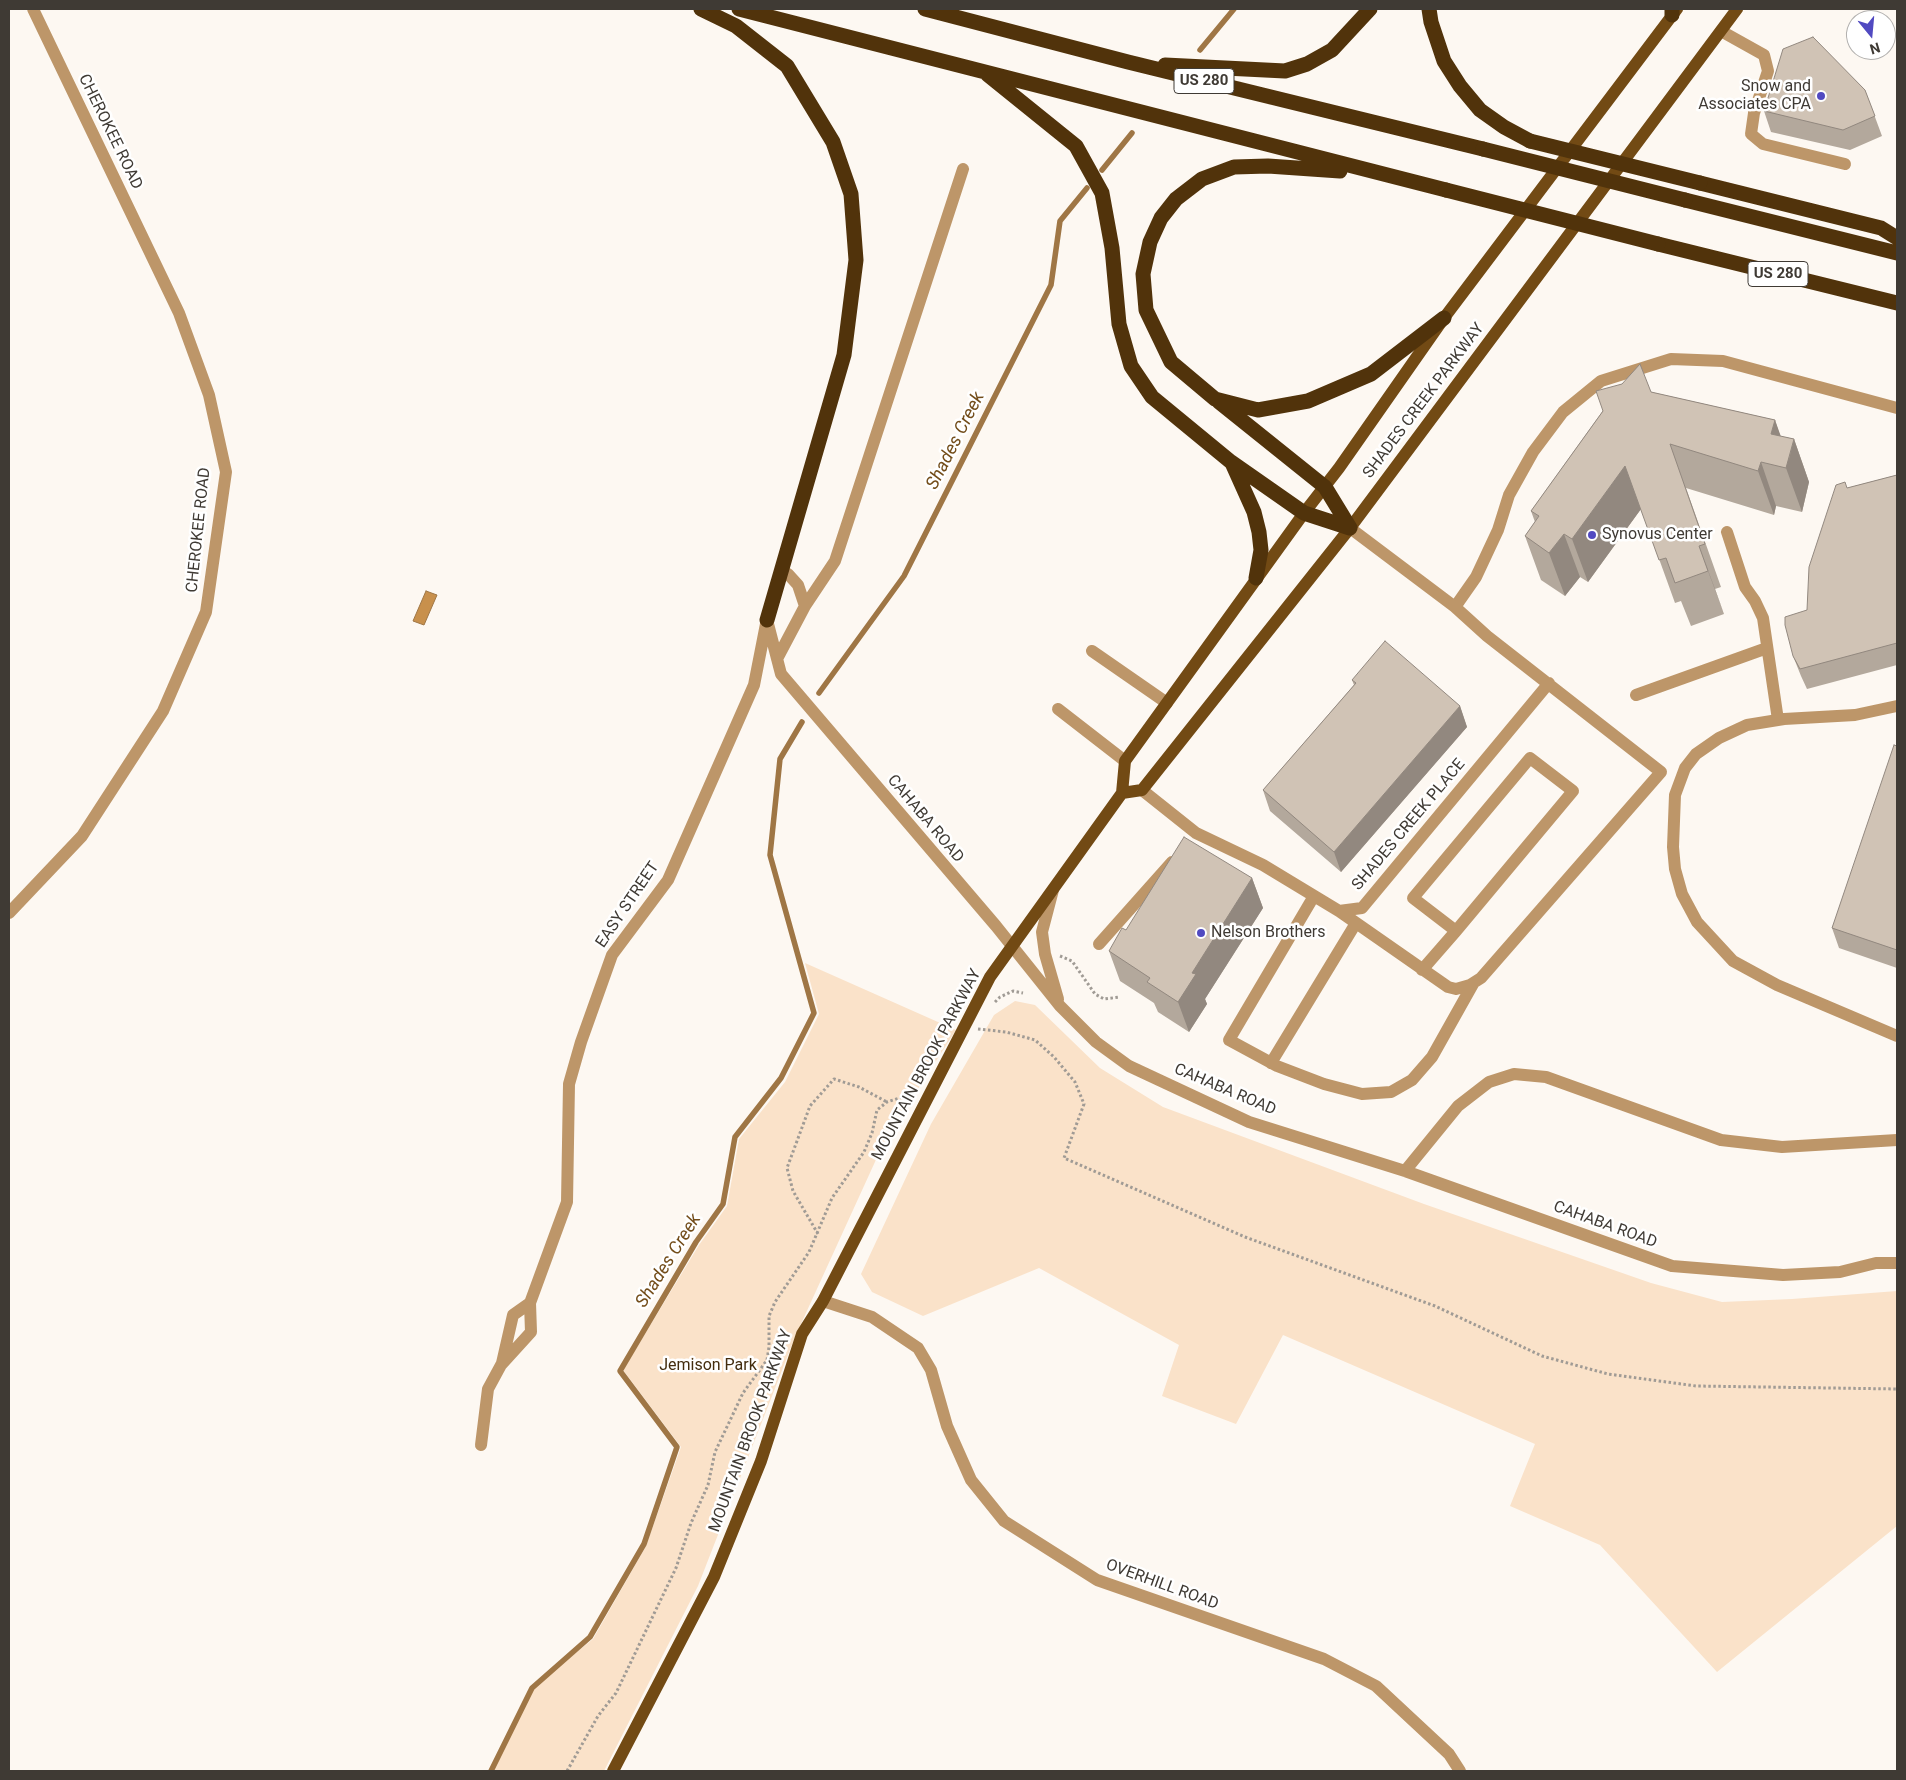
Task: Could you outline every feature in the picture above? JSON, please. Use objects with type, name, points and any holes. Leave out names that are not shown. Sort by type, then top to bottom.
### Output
[{"type":"highway","points":[[701,9],[736,26],[787,66],[833,142],[851,194],[856,260],[844,355],[767,620]]},
{"type":"highway","name":"US 280","points":[[739,9],[1375,173],[1897,303]]},
{"type":"highway","name":"US 280","points":[[925,9],[1128,62],[1897,253]]},
{"type":"highway","points":[[1128,62],[1285,71],[1307,64],[1332,50],[1369,10]]},
{"type":"highway","points":[[1430,16],[1444,61],[1465,92],[1480,110],[1504,127],[1530,141],[1881,228],[1897,238]]},
{"type":"highway","points":[[982,71],[1076,146],[1102,193],[1112,248],[1119,324],[1130,366],[1141,383],[1164,409],[1231,462],[1304,513],[1350,528]]},
{"type":"highway","points":[[1350,528],[1325,487],[1171,362],[1146,310],[1142,274],[1150,242],[1161,218],[1188,189],[1202,179],[1234,167],[1268,166],[1375,173]]},
{"type":"highway","points":[[1215,399],[1258,410],[1308,401],[1371,374],[1444,318]]},
{"type":"highway","points":[[1231,462],[1254,512],[1259,532],[1261,550],[1256,578]]},
{"type":"main road","name":"SHADES CREEK PARKWAY","points":[[1142,790],[1350,528],[1737,9]]},
{"type":"main road","name":"SHADES CREEK PARKWAY","points":[[1125,761],[1256,578],[1325,487],[1444,318],[1674,11]]},
{"type":"main road","points":[[1012,948],[1122,793],[1125,761]]},
{"type":"main road","points":[[1122,793],[1142,790]]},
{"type":"main road","name":"MOUNTAIN BROOK PARKWAY","points":[[612,1771],[714,1577],[761,1462],[802,1334],[823,1301],[990,977],[1012,948]]},
{"type":"street","name":"CHEROKEE ROAD","points":[[9,913],[82,836],[162,711],[206,612],[226,472],[209,396],[179,313],[34,9]]},
{"type":"street","points":[[1720,31],[1764,55],[1768,72],[1754,112],[1751,134],[1763,144],[1845,164]]},
{"type":"street","points":[[777,659],[805,606],[835,561],[963,169]]},
{"type":"street","points":[[1455,607],[1476,577],[1498,530],[1509,495],[1533,452],[1563,412],[1601,380],[1671,359],[1722,361],[1897,408]]},
{"type":"street","points":[[1350,528],[1455,607],[1486,636],[1662,772],[1679,783]]},
{"type":"street","points":[[1727,532],[1745,587],[1764,618],[1778,720]]},
{"type":"street","points":[[781,571],[788,574],[798,586],[805,606]]},
{"type":"street","name":"CAHABA ROAD","points":[[767,620],[781,674],[1060,1006],[1096,1042],[1128,1066],[1249,1122],[1405,1171],[1672,1266],[1783,1275],[1840,1272],[1876,1263],[1897,1263]]},
{"type":"street","name":"EASY STREET","points":[[481,1445],[488,1388],[501,1365],[531,1332],[530,1302],[567,1202],[568,1084],[581,1042],[612,955],[668,880],[754,685],[767,620]]},
{"type":"street","points":[[1636,695],[1767,648]]},
{"type":"street","points":[[1092,652],[1167,703]]},
{"type":"street","name":"SHADES CREEK PLACE","points":[[1339,911],[1362,908],[1549,683]]},
{"type":"street","points":[[1897,706],[1832,718],[1778,720],[1746,725],[1719,738],[1696,754],[1685,768],[1675,795],[1673,847],[1675,869],[1682,894],[1697,922],[1733,961],[1777,985],[1897,1036]]},
{"type":"street","points":[[1058,709],[1125,761]]},
{"type":"street","points":[[1422,970],[1456,931],[1573,792],[1530,758],[1413,898],[1456,931]]},
{"type":"street","points":[[1142,790],[1193,837],[1263,865],[1339,911],[1448,987],[1456,989],[1473,984],[1481,978],[1662,772]]},
{"type":"street","points":[[1099,944],[1177,856]]},
{"type":"street","points":[[1053,888],[1042,932],[1045,954],[1060,1006]]},
{"type":"street","points":[[1314,896],[1229,1040],[1271,1063],[1324,1084],[1362,1094],[1392,1092],[1412,1080],[1432,1057],[1473,984]]},
{"type":"street","points":[[1271,1063],[1356,923]]},
{"type":"street","points":[[1405,1171],[1458,1106],[1489,1082],[1514,1074],[1546,1077],[1721,1140],[1782,1147],[1897,1140]]},
{"type":"street","name":"OVERHILL ROAD","points":[[823,1301],[872,1317],[918,1348],[931,1370],[946,1426],[971,1480],[1004,1521],[1097,1580],[1324,1659],[1376,1686],[1449,1754],[1460,1771]]},
{"type":"street","name":"EASY STREET","points":[[501,1365],[513,1315],[530,1302]]},
{"type":"path","points":[[1052,956],[1060,956],[1072,961],[1095,994],[1104,999],[1120,997]]},
{"type":"path","points":[[990,1008],[1006,994],[1013,991],[1023,993]]},
{"type":"path","points":[[979,1024],[977,1029],[1022,1035],[1043,1046],[1075,1082],[1084,1104],[1064,1158],[1245,1237],[1435,1306],[1542,1356],[1608,1374],[1696,1386],[1897,1389]]},
{"type":"path","points":[[818,1234],[793,1191],[787,1168],[810,1106],[834,1079],[859,1087],[887,1102]]},
{"type":"path","points":[[567,1771],[598,1716],[616,1693],[676,1568],[691,1523],[708,1485],[719,1445],[743,1394],[767,1360],[770,1347],[769,1316],[775,1302],[809,1252],[832,1198],[864,1152],[872,1132],[877,1110],[887,1102],[912,1094]]},
{"type":"green space","name":"Jemison Park","points":[[805,963],[956,1030],[885,1140],[795,1337],[698,1586],[604,1771],[488,1771],[532,1688],[593,1639],[646,1546],[681,1447],[623,1370],[699,1245],[727,1206],[739,1139],[785,1082],[819,1014]]},
{"type":"green space","points":[[1015,1001],[1035,1005],[1100,1068],[1163,1107],[1424,1204],[1651,1283],[1722,1302],[1897,1291],[1897,1526],[1717,1672],[1600,1545],[1510,1506],[1535,1444],[1283,1335],[1236,1424],[1162,1396],[1179,1345],[1039,1268],[923,1316],[872,1292],[861,1274],[931,1124],[994,1015]]},
{"type":"shaded area","points":[[426,591],[437,595],[424,625],[413,621]]},
{"type":"building","name":"Snow and Associates CPA","points":[[1813,37],[1865,90],[1875,116],[1843,130],[1764,111],[1783,49]]},
{"type":"building","points":[[1640,364],[1651,392],[1775,420],[1771,434],[1794,439],[1786,468],[1761,462],[1758,471],[1670,444],[1705,544],[1699,546],[1708,571],[1675,583],[1666,558],[1659,560],[1625,466],[1572,539],[1564,534],[1549,553],[1525,536],[1539,516],[1531,511],[1603,411],[1596,391],[1622,384]]},
{"type":"building","points":[[1897,475],[1897,643],[1800,669],[1793,656],[1785,625],[1785,617],[1807,610],[1809,567],[1836,485],[1845,482],[1847,488]]},
{"type":"building","points":[[1385,641],[1460,706],[1334,852],[1263,790],[1356,683],[1352,680]]},
{"type":"building","points":[[1894,745],[1897,746],[1897,950],[1832,928]]},
{"type":"building","points":[[1184,837],[1252,878],[1192,973],[1196,974],[1178,1002],[1147,982],[1150,978],[1109,951],[1122,928],[1126,930]]},
{"type":"waterway","name":"Shades Creek","points":[[1200,50],[1234,9]]},
{"type":"waterway","name":"Shades Creek","points":[[1102,170],[1132,133]]},
{"type":"waterway","name":"Shades Creek","points":[[819,693],[904,576],[1051,285],[1060,221],[1087,188]]},
{"type":"waterway","name":"Shades Creek","points":[[491,1771],[532,1688],[590,1637],[644,1544],[677,1447],[620,1371],[696,1242],[723,1204],[735,1137],[781,1078],[814,1013],[770,855],[780,759],[802,722]]},
{"type":"place","name":"Snow and Associates CPA","points":[[1821,96]]},
{"type":"place","name":"Synovus Center","points":[[1592,535]]},
{"type":"place","name":"Nelson Brothers","points":[[1201,933]]}]
